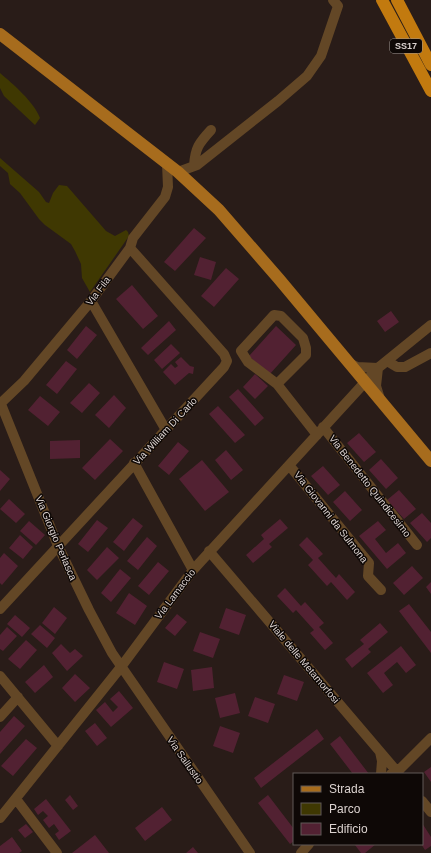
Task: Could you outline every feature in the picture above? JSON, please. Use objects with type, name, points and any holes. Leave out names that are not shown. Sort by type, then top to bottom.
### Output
[{"type":"highway","name":"SS17","points":[[382,0],[431,91]]},
{"type":"highway","name":"SS17","points":[[397,0],[431,65]]},
{"type":"main road","points":[[0,34],[178,172],[218,210],[279,279],[431,461]]},
{"type":"street","points":[[178,172],[197,165],[278,101],[306,76],[321,56],[328,38],[338,6],[333,0]]},
{"type":"street","points":[[194,166],[196,149],[201,140],[211,130]]},
{"type":"street","name":"Via Fila","points":[[0,404],[24,381],[91,301],[130,248],[133,238],[165,197],[168,187],[167,164]]},
{"type":"street","name":"Via William Di Carlo","points":[[0,609],[224,367],[227,361],[224,354],[130,248]]},
{"type":"street","points":[[91,301],[166,430]]},
{"type":"street","points":[[274,315],[282,316],[303,338],[306,348],[306,355],[277,384],[248,362],[241,351],[274,315]]},
{"type":"street","name":"Via Lamaccio","points":[[0,818],[121,667],[192,570],[378,368],[431,324]]},
{"type":"street","points":[[387,360],[397,367],[405,367],[431,353]]},
{"type":"street","points":[[349,363],[357,367],[378,368],[376,386],[380,401]]},
{"type":"street","name":"Via Benedetto Quindicesimo","points":[[277,384],[320,431],[417,545]]},
{"type":"street","name":"Via Giorgio Perlasca","points":[[0,404],[58,546],[89,610],[121,667]]},
{"type":"street","points":[[134,463],[192,570]]},
{"type":"street","name":"Via Giovanni da Sulmona","points":[[289,465],[369,563],[368,576],[381,590]]},
{"type":"street","name":"Viale delle Metamorfosi","points":[[209,551],[380,752],[396,773]]},
{"type":"street","name":"Via Sallustio","points":[[121,667],[250,853]]},
{"type":"street","points":[[0,676],[58,746]]},
{"type":"street","points":[[0,717],[18,698]]},
{"type":"street","points":[[396,773],[431,738]]},
{"type":"street","points":[[380,752],[382,761],[381,773]]},
{"type":"street","points":[[16,799],[58,853]]},
{"type":"street","points":[[423,803],[431,812]]},
{"type":"street","points":[[300,853],[308,845]]},
{"type":"green space","points":[[0,73],[23,94],[33,106],[40,118],[35,125],[4,96],[0,88]]},
{"type":"green space","points":[[0,158],[39,192],[46,202],[49,203],[53,193],[59,185],[67,186],[106,231],[115,236],[126,230],[128,232],[129,236],[90,292],[82,278],[81,264],[71,244],[45,225],[20,193],[10,184],[8,173],[0,166]]},
{"type":"building","points":[[194,228],[206,238],[175,271],[164,262]]},
{"type":"building","points":[[200,257],[216,262],[211,280],[194,275]]},
{"type":"building","points":[[226,268],[239,279],[214,307],[201,296]]},
{"type":"building","points":[[132,285],[158,316],[143,329],[116,299]]},
{"type":"building","points":[[391,311],[399,322],[385,332],[377,321]]},
{"type":"building","points":[[169,321],[176,330],[148,355],[141,348]]},
{"type":"building","points":[[86,326],[97,335],[77,359],[67,350]]},
{"type":"building","points":[[276,326],[296,345],[269,375],[249,356]]},
{"type":"building","points":[[171,344],[180,353],[162,369],[154,360]]},
{"type":"building","points":[[181,357],[190,366],[194,367],[193,374],[189,373],[175,385],[163,372],[171,364],[175,368],[178,366],[175,362]]},
{"type":"building","points":[[66,361],[77,369],[57,394],[46,385]]},
{"type":"building","points":[[255,374],[268,386],[255,399],[243,387]]},
{"type":"building","points":[[89,383],[100,393],[82,413],[70,403]]},
{"type":"building","points":[[238,389],[264,418],[255,426],[229,397]]},
{"type":"building","points":[[114,395],[126,408],[109,428],[95,415]]},
{"type":"building","points":[[40,396],[60,412],[48,426],[28,410]]},
{"type":"building","points":[[218,406],[245,435],[235,443],[209,414]]},
{"type":"building","points":[[359,433],[376,452],[364,462],[347,443]]},
{"type":"building","points":[[110,439],[123,451],[95,480],[82,468]]},
{"type":"building","points":[[80,440],[80,458],[50,459],[50,441]]},
{"type":"building","points":[[178,442],[189,451],[169,475],[158,466]]},
{"type":"building","points":[[226,450],[243,470],[231,480],[215,460]]},
{"type":"building","points":[[381,459],[398,478],[386,489],[369,470]]},
{"type":"building","points":[[202,460],[229,492],[205,511],[179,479]]},
{"type":"building","points":[[323,466],[340,485],[328,495],[311,476]]},
{"type":"building","points":[[0,470],[10,479],[0,491]]},
{"type":"building","points":[[399,490],[416,509],[404,519],[387,500]]},
{"type":"building","points":[[345,491],[362,510],[350,521],[333,502]]},
{"type":"building","points":[[9,499],[25,514],[16,523],[0,509]]},
{"type":"building","points":[[422,513],[431,523],[431,538],[427,542],[410,523]]},
{"type":"building","points":[[133,518],[143,526],[124,551],[113,542]]},
{"type":"building","points":[[280,519],[288,528],[269,544],[272,547],[253,563],[246,555],[264,539],[261,535]]},
{"type":"building","points":[[97,520],[108,528],[88,552],[78,544]]},
{"type":"building","points":[[29,521],[45,535],[36,545],[20,531]]},
{"type":"building","points":[[378,521],[386,530],[375,539],[386,553],[398,543],[406,553],[387,569],[359,536]]},
{"type":"building","points":[[20,535],[33,547],[23,559],[9,548]]},
{"type":"building","points":[[147,537],[157,546],[138,570],[127,561]]},
{"type":"building","points":[[307,537],[323,554],[318,558],[336,578],[339,574],[355,592],[347,600],[331,582],[327,586],[308,565],[313,560],[299,545]]},
{"type":"building","points":[[107,547],[119,558],[97,580],[87,570]]},
{"type":"building","points":[[4,553],[18,566],[2,585],[0,583],[0,558]]},
{"type":"building","points":[[158,562],[169,571],[149,595],[138,586]]},
{"type":"building","points":[[412,566],[423,578],[404,595],[393,583]]},
{"type":"building","points":[[120,569],[131,578],[111,602],[101,593]]},
{"type":"building","points":[[431,582],[431,594],[426,587]]},
{"type":"building","points":[[285,588],[301,606],[305,602],[324,623],[319,627],[333,643],[325,650],[310,633],[314,630],[296,610],[293,613],[277,596]]},
{"type":"building","points":[[129,593],[147,606],[135,625],[116,613]]},
{"type":"building","points":[[409,604],[431,632],[431,653],[399,611]]},
{"type":"building","points":[[54,607],[67,618],[55,634],[42,623]]},
{"type":"building","points":[[226,608],[246,615],[239,635],[219,628]]},
{"type":"building","points":[[177,614],[187,622],[175,636],[165,628]]},
{"type":"building","points":[[15,615],[30,628],[22,637],[7,624]]},
{"type":"building","points":[[380,623],[388,632],[368,649],[371,652],[352,668],[345,659],[364,644],[360,640]]},
{"type":"building","points":[[40,625],[55,638],[47,648],[31,634]]},
{"type":"building","points":[[7,627],[17,636],[3,651],[0,649],[0,635]]},
{"type":"building","points":[[200,632],[220,639],[213,658],[193,651]]},
{"type":"building","points":[[26,640],[37,650],[20,669],[8,659]]},
{"type":"building","points":[[61,644],[70,653],[75,649],[83,656],[67,671],[52,653]]},
{"type":"building","points":[[401,646],[416,665],[406,673],[397,662],[384,673],[393,685],[383,693],[367,673]]},
{"type":"building","points":[[164,662],[184,669],[177,689],[157,682]]},
{"type":"building","points":[[44,665],[53,677],[35,693],[25,682]]},
{"type":"building","points":[[212,667],[214,688],[193,691],[191,670]]},
{"type":"building","points":[[75,674],[90,688],[75,702],[62,688]]},
{"type":"building","points":[[284,675],[304,682],[297,701],[277,694]]},
{"type":"building","points":[[119,691],[133,708],[111,727],[96,710],[105,702],[113,712],[118,707],[110,699]]},
{"type":"building","points":[[235,693],[240,713],[220,718],[215,698]]},
{"type":"building","points":[[255,697],[275,704],[268,723],[248,716]]},
{"type":"building","points":[[14,716],[25,726],[0,754],[0,732]]},
{"type":"building","points":[[95,723],[107,738],[97,746],[85,731]]},
{"type":"building","points":[[220,726],[240,733],[233,753],[213,746]]},
{"type":"building","points":[[317,729],[324,739],[261,788],[254,778]]},
{"type":"building","points":[[340,736],[368,773],[352,773],[330,744]]},
{"type":"building","points":[[26,739],[37,748],[13,776],[1,766]]},
{"type":"building","points":[[431,767],[431,782],[424,772]]},
{"type":"building","points":[[70,795],[78,806],[73,810],[65,800]]},
{"type":"building","points":[[268,795],[293,828],[293,842],[290,844],[258,803]]},
{"type":"building","points":[[46,799],[71,831],[59,840],[55,834],[59,831],[54,824],[49,828],[43,820],[48,816],[43,811],[38,815],[34,809]]},
{"type":"building","points":[[162,807],[172,820],[145,841],[135,828]]},
{"type":"building","points":[[26,824],[33,832],[25,838],[18,830]]},
{"type":"building","points":[[423,825],[431,837],[431,846],[425,850],[422,845],[423,845]]},
{"type":"building","points":[[95,835],[109,853],[72,853]]},
{"type":"building","points":[[12,837],[22,851],[19,853],[0,853],[0,846]]},
{"type":"building","points":[[355,845],[375,845],[365,853],[361,853]]},
{"type":"building","points":[[193,847],[198,853],[186,853]]}]
